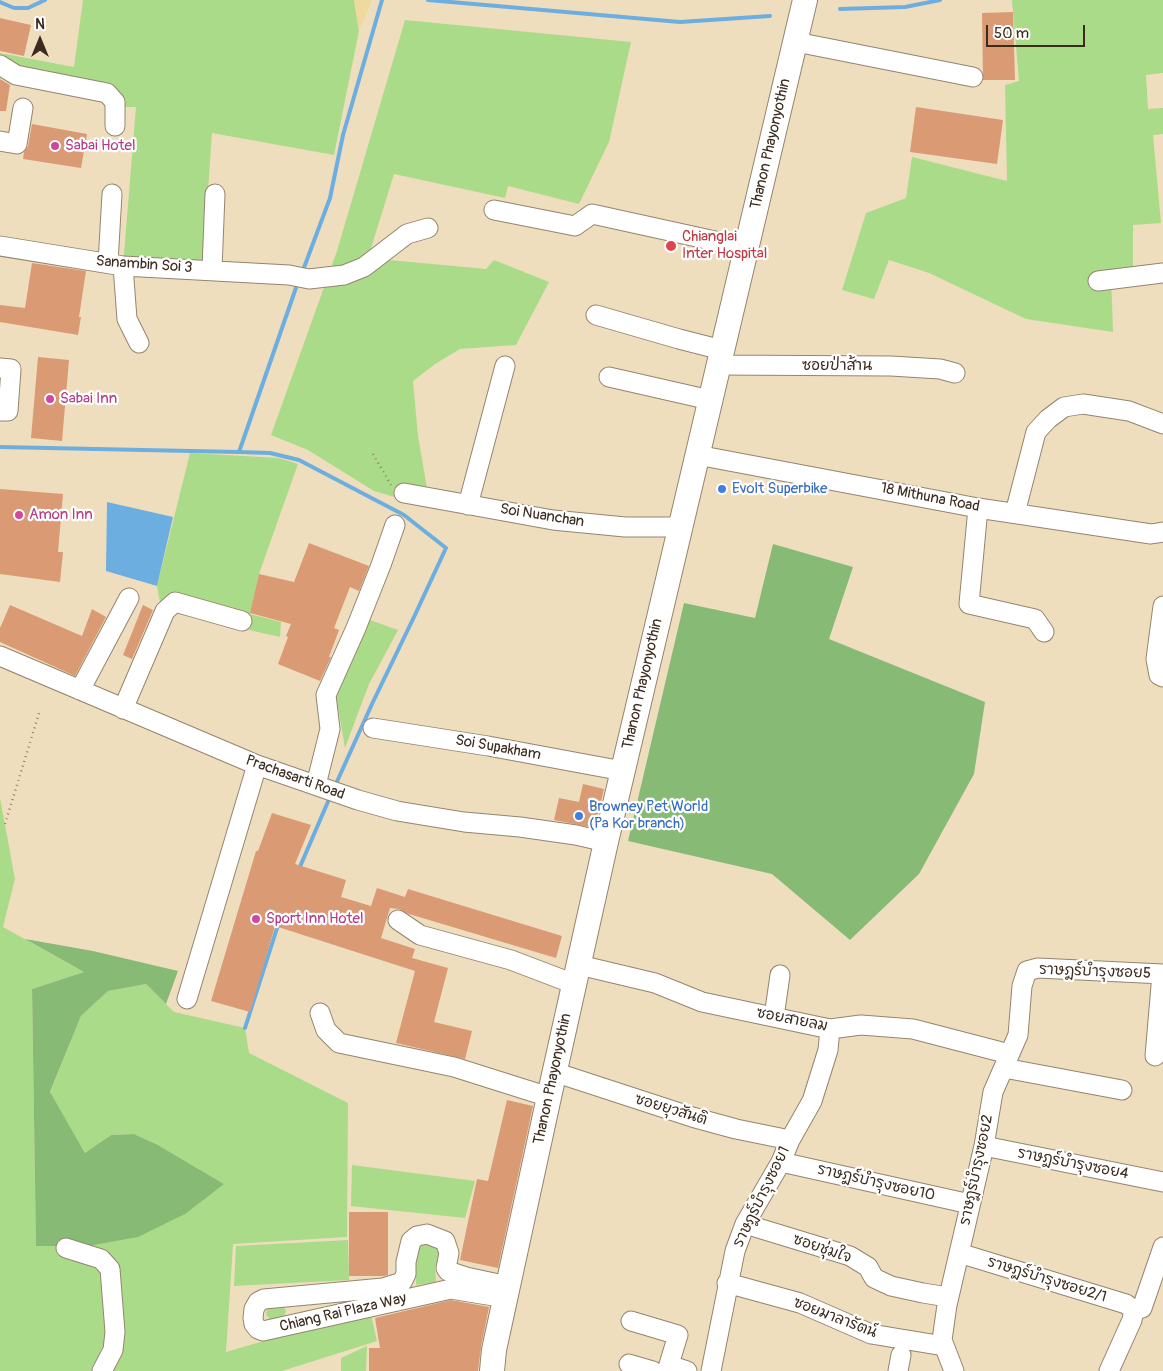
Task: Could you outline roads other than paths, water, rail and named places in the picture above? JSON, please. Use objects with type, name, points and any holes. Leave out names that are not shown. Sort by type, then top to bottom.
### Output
[{"type":"main road","name":"Thanon Phayonyothin","points":[[492,1371],[494,1350],[606,842],[805,0]]},
{"type":"street","points":[[796,42],[973,76]]},
{"type":"street","points":[[0,65],[16,75],[107,93],[115,102],[115,126]]},
{"type":"street","points":[[0,141],[17,144],[22,108]]},
{"type":"street","points":[[112,194],[116,265],[127,319],[139,343]]},
{"type":"street","points":[[212,269],[215,194]]},
{"type":"street","points":[[494,210],[576,226],[592,214],[746,248]]},
{"type":"street","name":"Sanambin Soi 3","points":[[0,246],[116,265],[212,269],[296,276],[344,274],[364,266],[407,234],[428,228]]},
{"type":"street","points":[[1098,281],[1163,273]]},
{"type":"street","name":"ซอยป่าส้าน","points":[[596,315],[679,339],[720,357],[940,369],[955,373]]},
{"type":"street","points":[[468,504],[505,366]]},
{"type":"street","points":[[0,368],[11,369],[8,411],[0,411]]},
{"type":"street","points":[[608,377],[710,400]]},
{"type":"street","points":[[1015,513],[1036,432],[1048,419],[1064,407],[1082,404],[1129,411],[1163,424]]},
{"type":"street","name":"18 Mithuna Road","points":[[697,454],[978,508],[1151,534],[1163,532]]},
{"type":"street","name":"Soi Nuanchan","points":[[404,494],[553,520],[625,527],[680,526]]},
{"type":"street","points":[[978,508],[969,604],[1035,619],[1044,632]]},
{"type":"street","points":[[327,789],[330,729],[326,695],[356,628],[395,524]]},
{"type":"street","points":[[80,690],[129,598]]},
{"type":"street","points":[[124,709],[165,611],[175,602],[242,621]]},
{"type":"street","points":[[1163,606],[1156,659],[1159,675],[1163,677]]},
{"type":"street","name":"Prachasarti Road","points":[[0,656],[257,765],[396,811],[464,822],[530,828],[606,842]]},
{"type":"street","name":"Soi Supakham","points":[[373,728],[488,746],[623,771]]},
{"type":"street","points":[[187,999],[257,765]]},
{"type":"street","name":"ซอยสายลม","points":[[398,920],[420,935],[511,960],[577,974],[655,983],[702,1002],[830,1029],[862,1024],[913,1029],[1006,1061],[1122,1090]]},
{"type":"street","name":"ราษฎร์บำรุงซอย5","points":[[1027,971],[1038,968],[1162,974]]},
{"type":"street","name":"ราษฎร์บำรุงซอย2","points":[[954,1371],[942,1340],[948,1297],[984,1146],[994,1092],[1018,1035],[1022,986],[1027,971]]},
{"type":"street","points":[[1155,1056],[1162,974]]},
{"type":"street","points":[[774,1017],[780,975]]},
{"type":"street","points":[[320,1013],[326,1030],[339,1042],[454,1067],[549,1097]]},
{"type":"street","name":"ราษฎร์บำรุงซอย1","points":[[711,1371],[727,1283],[735,1251],[745,1224],[781,1162],[790,1140],[812,1102],[828,1050],[830,1029]]},
{"type":"street","name":"ซอยยุวสันติ","points":[[554,1072],[692,1117],[736,1129],[790,1140]]},
{"type":"street","name":"ราษฎร์บำรุงซอย4","points":[[984,1146],[1163,1182]]},
{"type":"street","name":"ราษฎร์บำรุงซอย10","points":[[781,1162],[970,1204]]},
{"type":"street","name":"ซอยชุ่มใจ","points":[[745,1224],[850,1256],[868,1267],[874,1278],[891,1286],[948,1297]]},
{"type":"street","name":"Chiang Rai Plaza Way","points":[[446,1268],[449,1253],[445,1241],[427,1234],[417,1236],[410,1242],[406,1274],[402,1282],[383,1288],[264,1299],[258,1302],[254,1309],[254,1324],[258,1330],[269,1330],[359,1308],[446,1290],[507,1292]]},
{"type":"street","points":[[1109,1371],[1132,1320],[1134,1310],[1142,1308],[1163,1246]]},
{"type":"street","points":[[66,1248],[101,1259],[110,1269],[115,1332],[113,1350],[102,1371]]},
{"type":"street","name":"ราษฎร์บำรุงซอย2/1","points":[[959,1253],[1126,1304],[1134,1310]]},
{"type":"street","points":[[446,1268],[448,1271],[507,1292]]},
{"type":"street","points":[[446,1268],[446,1290]]},
{"type":"street","name":"ซอยมาลารัตน์","points":[[727,1283],[800,1303],[871,1334],[944,1346]]},
{"type":"street","points":[[631,1322],[678,1335],[663,1369]]},
{"type":"street","points":[[628,1364],[688,1371]]},
{"type":"water","points":[[107,502],[173,517],[157,586],[106,571]]},
{"type":"waterway","points":[[0,2],[14,8],[28,8],[45,0]]},
{"type":"waterway","points":[[302,273],[330,198],[343,135],[382,0]]},
{"type":"waterway","points":[[428,0],[680,22],[770,16]]},
{"type":"waterway","points":[[840,9],[905,7],[940,0]]},
{"type":"waterway","points":[[0,447],[239,452],[298,282]]},
{"type":"waterway","points":[[239,452],[270,453],[299,460],[404,515],[446,548],[335,786]]},
{"type":"waterway","points":[[299,869],[330,797]]},
{"type":"waterway","points":[[245,1028],[279,922]]},
{"type":"place","name":"Sabai Hotel","points":[[55,146]]},
{"type":"place","name":"Chianglai Inter Hospital","points":[[671,246]]},
{"type":"place","name":"Sabai Inn","points":[[50,399]]},
{"type":"place","name":"Evolt Superbike","points":[[722,489]]},
{"type":"place","name":"Amon Inn","points":[[19,515]]},
{"type":"place","name":"Browney Pet World (Pa Kor branch)","points":[[579,816]]},
{"type":"place","name":"Sport Inn Hotel","points":[[256,919]]}]
